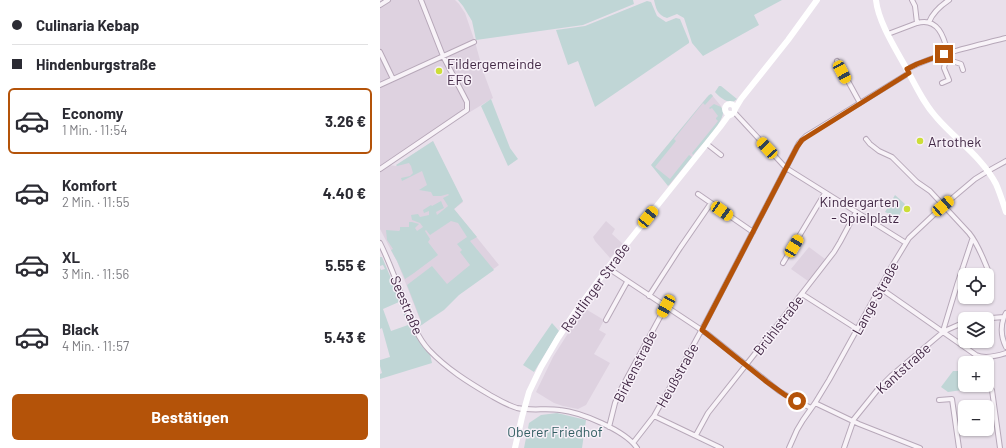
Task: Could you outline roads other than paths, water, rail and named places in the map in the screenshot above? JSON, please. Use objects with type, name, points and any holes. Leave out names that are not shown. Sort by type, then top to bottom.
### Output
[{"type":"street","points":[[380,5],[388,0]]},
{"type":"street","points":[[380,169],[467,108],[467,102],[443,56],[421,0]]},
{"type":"street","name":"Reutlinger Straße","points":[[515,448],[529,392],[546,359],[576,311],[817,0]]},
{"type":"street","points":[[876,0],[878,10],[888,34],[931,112],[988,171],[998,188],[1006,212]]},
{"type":"street","points":[[912,0],[915,6],[917,23]]},
{"type":"street","points":[[929,22],[935,11],[949,0]]},
{"type":"street","points":[[888,34],[922,21],[934,24],[942,34],[946,54],[944,68],[949,80],[942,83]]},
{"type":"street","name":"Heußstraße","points":[[633,443],[654,416],[702,330],[802,140],[917,64],[946,54],[1006,38]]},
{"type":"street","points":[[380,85],[474,42]]},
{"type":"street","points":[[380,52],[393,79]]},
{"type":"street","points":[[946,59],[961,64],[963,70]]},
{"type":"street","points":[[837,61],[860,103]]},
{"type":"street","points":[[733,110],[786,168],[906,243]]},
{"type":"street","name":"Reutlinger Straße","points":[[720,127],[725,111],[728,114],[733,110]]},
{"type":"street","points":[[866,139],[879,151],[892,157],[917,182],[930,191],[969,233],[972,240],[977,244],[987,268]]},
{"type":"street","points":[[706,144],[720,155]]},
{"type":"street","name":"Lange Straße","points":[[788,448],[800,424],[815,403],[912,234],[972,182],[1006,161]]},
{"type":"street","points":[[783,263],[825,193]]},
{"type":"street","points":[[698,194],[753,232]]},
{"type":"street","points":[[649,296],[711,204]]},
{"type":"street","name":"Brühlstraße","points":[[696,435],[708,413],[834,252],[856,212]]},
{"type":"street","points":[[943,332],[972,240]]},
{"type":"street","name":"Seestraße","points":[[380,243],[412,324],[420,339],[448,368],[468,382],[506,404],[524,409],[563,410],[580,415],[609,427],[626,437],[637,448]]},
{"type":"street","points":[[608,268],[702,330],[779,391],[812,408]]},
{"type":"street","points":[[606,320],[628,282]]},
{"type":"street","points":[[880,288],[979,356],[990,356],[1006,353]]},
{"type":"street","points":[[802,294],[857,329]]},
{"type":"street","name":"Birkenstraße","points":[[609,427],[615,403],[620,391],[666,306]]},
{"type":"street","points":[[994,317],[1005,315],[1001,335],[1006,347]]},
{"type":"street","name":"Kantstraße","points":[[844,448],[852,421],[888,379],[943,332],[958,325]]},
{"type":"street","points":[[992,392],[1001,448],[1006,447]]},
{"type":"street","points":[[939,400],[952,399],[959,448]]},
{"type":"street","points":[[815,403],[909,446],[920,448]]},
{"type":"street","points":[[654,416],[696,435],[720,448]]},
{"type":"place","name":"Fildergemeinde EFG","points":[[439,71]]},
{"type":"place","name":"Artothek","points":[[920,141]]},
{"type":"place","name":"Kindergarten - Spielplatz","points":[[907,209]]},
{"type":"park label","name":"Oberer Friedhof","points":[[555,431]]}]
